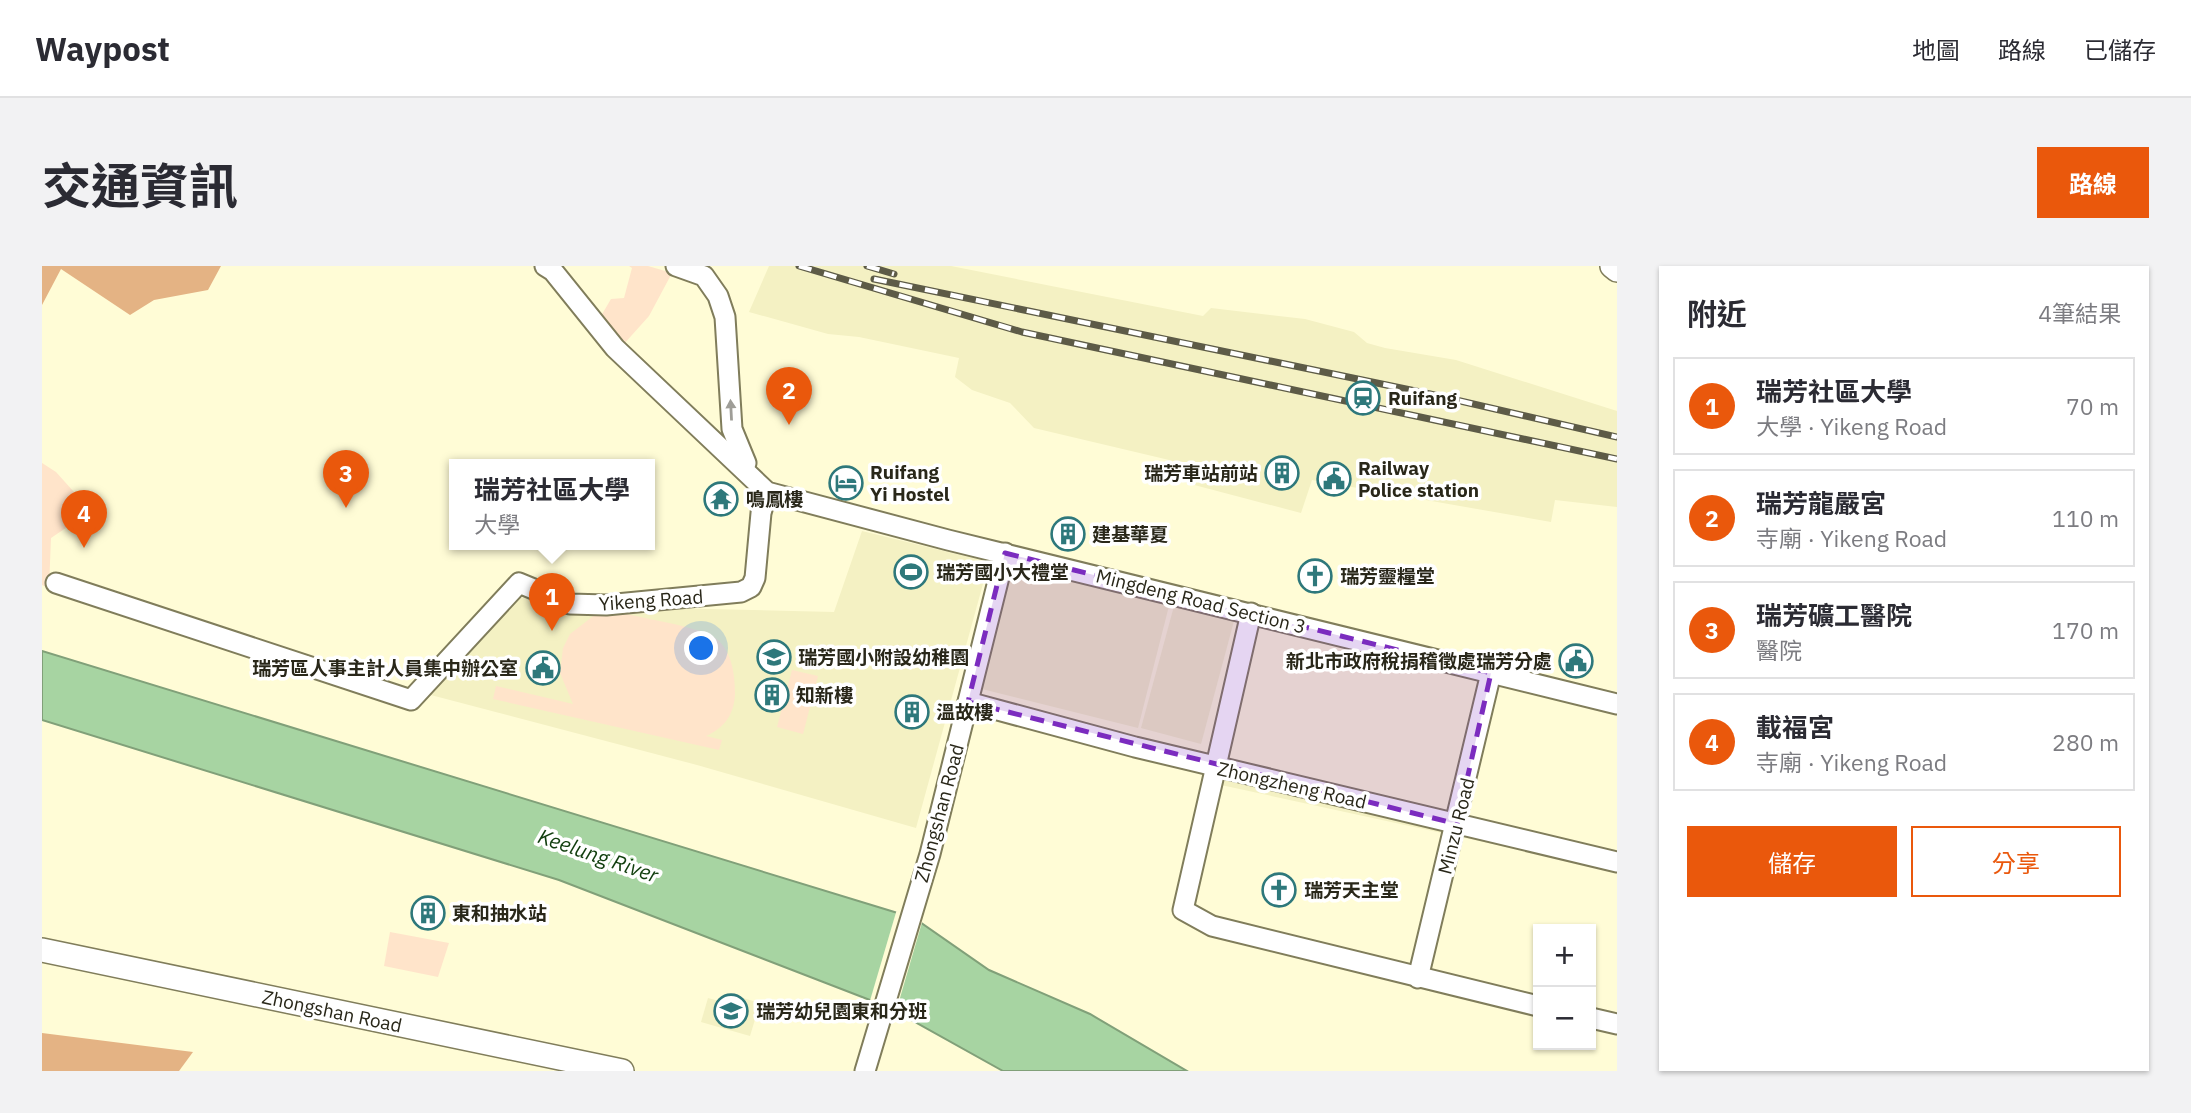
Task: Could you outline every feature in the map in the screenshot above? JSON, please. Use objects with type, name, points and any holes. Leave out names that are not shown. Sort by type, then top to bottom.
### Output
[{"type":"main road","points":[[1612,266],[1617,270]]},
{"type":"main road","name":"Zhongshan Road","points":[[42,950],[622,1071]]},
{"type":"street","points":[[676,266],[704,276],[723,309],[734,442],[767,492]]},
{"type":"street","name":"Mingdeng Road Section 3","points":[[551,268],[615,348],[767,492],[1617,704]]},
{"type":"street","name":"Yikeng Road","points":[[56,583],[411,700],[519,583],[570,604],[606,605],[741,592],[751,587],[767,492]]},
{"type":"street","name":"Zhongshan Road","points":[[866,1064],[930,854],[1005,553]]},
{"type":"street","points":[[1251,613],[1183,911],[1212,926],[1533,1005]]},
{"type":"street","name":"Minzu Road","points":[[1418,978],[1491,673]]},
{"type":"street","name":"Zhongzheng Road","points":[[968,702],[1215,766],[1617,862]]},
{"type":"street","points":[[1596,1019],[1617,1024]]},
{"type":"highlighted area","points":[[1005,553],[1491,673],[1457,824],[968,702]]},
{"type":"shaded area","points":[[42,266],[221,266],[208,290],[154,300],[130,315],[61,269],[42,305]]},
{"type":"shaded area","points":[[629,266],[648,266],[672,273],[649,316],[623,345],[601,316],[611,299],[624,298],[632,268]]},
{"type":"shaded area","points":[[769,266],[951,266],[1203,316],[1211,308],[1305,319],[1354,332],[1367,343],[1385,348],[1456,360],[1617,411],[1617,507],[1555,500],[1551,522],[1312,480],[1301,513],[1183,482],[1186,464],[1034,428],[1010,403],[972,390],[955,377],[959,358],[859,337],[828,334],[749,312]]},
{"type":"shaded area","points":[[42,463],[56,472],[91,511],[51,538],[49,588],[42,585]]},
{"type":"shaded area","points":[[862,531],[989,562],[916,828],[697,765],[427,694],[512,597],[619,607],[834,612]]},
{"type":"shaded area","points":[[1013,561],[1170,602],[1138,728],[978,688]]},
{"type":"shaded area","points":[[1174,606],[1234,621],[1201,744],[1141,728]]},
{"type":"shaded area","points":[[617,612],[705,633],[724,647],[733,670],[733,708],[727,720],[706,736],[722,740],[719,750],[493,699],[496,686],[573,704],[560,673],[563,648],[570,634],[596,614]]},
{"type":"shaded area","points":[[792,670],[818,676],[803,734],[777,727]]},
{"type":"shaded area","points":[[1233,765],[1617,852],[1617,871],[1221,785]]},
{"type":"shaded area","points":[[390,932],[449,943],[438,977],[384,966]]},
{"type":"shaded area","name":"瑞芳幼兒園東和分班","points":[[729,994],[760,1003],[750,1036],[701,1022],[708,998],[726,1003]]},
{"type":"shaded area","points":[[42,1033],[193,1052],[179,1071],[42,1071]]},
{"type":"water","name":"Keelung River","points":[[42,651],[914,918],[989,970],[1090,1014],[1187,1071],[1003,1071],[888,1007],[559,880],[42,720]]},
{"type":"pier","points":[[897,909],[923,919],[895,1015],[869,1004]]},
{"type":"railway","points":[[799,266],[1022,332],[1617,459]]},
{"type":"railway","points":[[867,266],[894,274]]},
{"type":"railway","points":[[874,279],[1430,394],[1617,437]]},
{"type":"place","name":"Ruifang","points":[[1363,398]]},
{"type":"place","name":"瑞芳龍嚴宮","points":[[789,425]]},
{"type":"place","name":"瑞芳車站前站","points":[[1282,473]]},
{"type":"place","name":"Railway Police station","points":[[1334,479]]},
{"type":"place","name":"Ruifang Yi Hostel","points":[[846,483]]},
{"type":"place","name":"鳴鳳樓","points":[[721,499]]},
{"type":"place","name":"瑞芳礦工醫院","points":[[346,508]]},
{"type":"place","name":"建基華夏","points":[[1068,534]]},
{"type":"place","name":"載福宮","points":[[84,548]]},
{"type":"place","name":"瑞芳國小大禮堂","points":[[911,572]]},
{"type":"place","name":"瑞芳靈糧堂","points":[[1315,576]]},
{"type":"place","name":"瑞芳社區大學","points":[[552,631]]},
{"type":"place","name":"瑞芳國小附設幼稚園","points":[[774,657]]},
{"type":"place","name":"新北市政府稅捐稽徵處瑞芳分處","points":[[1576,661]]},
{"type":"place","name":"瑞芳區人事主計人員集中辦公室","points":[[543,668]]},
{"type":"place","name":"知新樓","points":[[772,695]]},
{"type":"place","name":"溫故樓","points":[[912,712]]},
{"type":"place","name":"瑞芳天主堂","points":[[1279,890]]},
{"type":"place","name":"東和抽水站","points":[[428,913]]},
{"type":"place","name":"瑞芳幼兒園東和分班","points":[[731,1011]]}]
